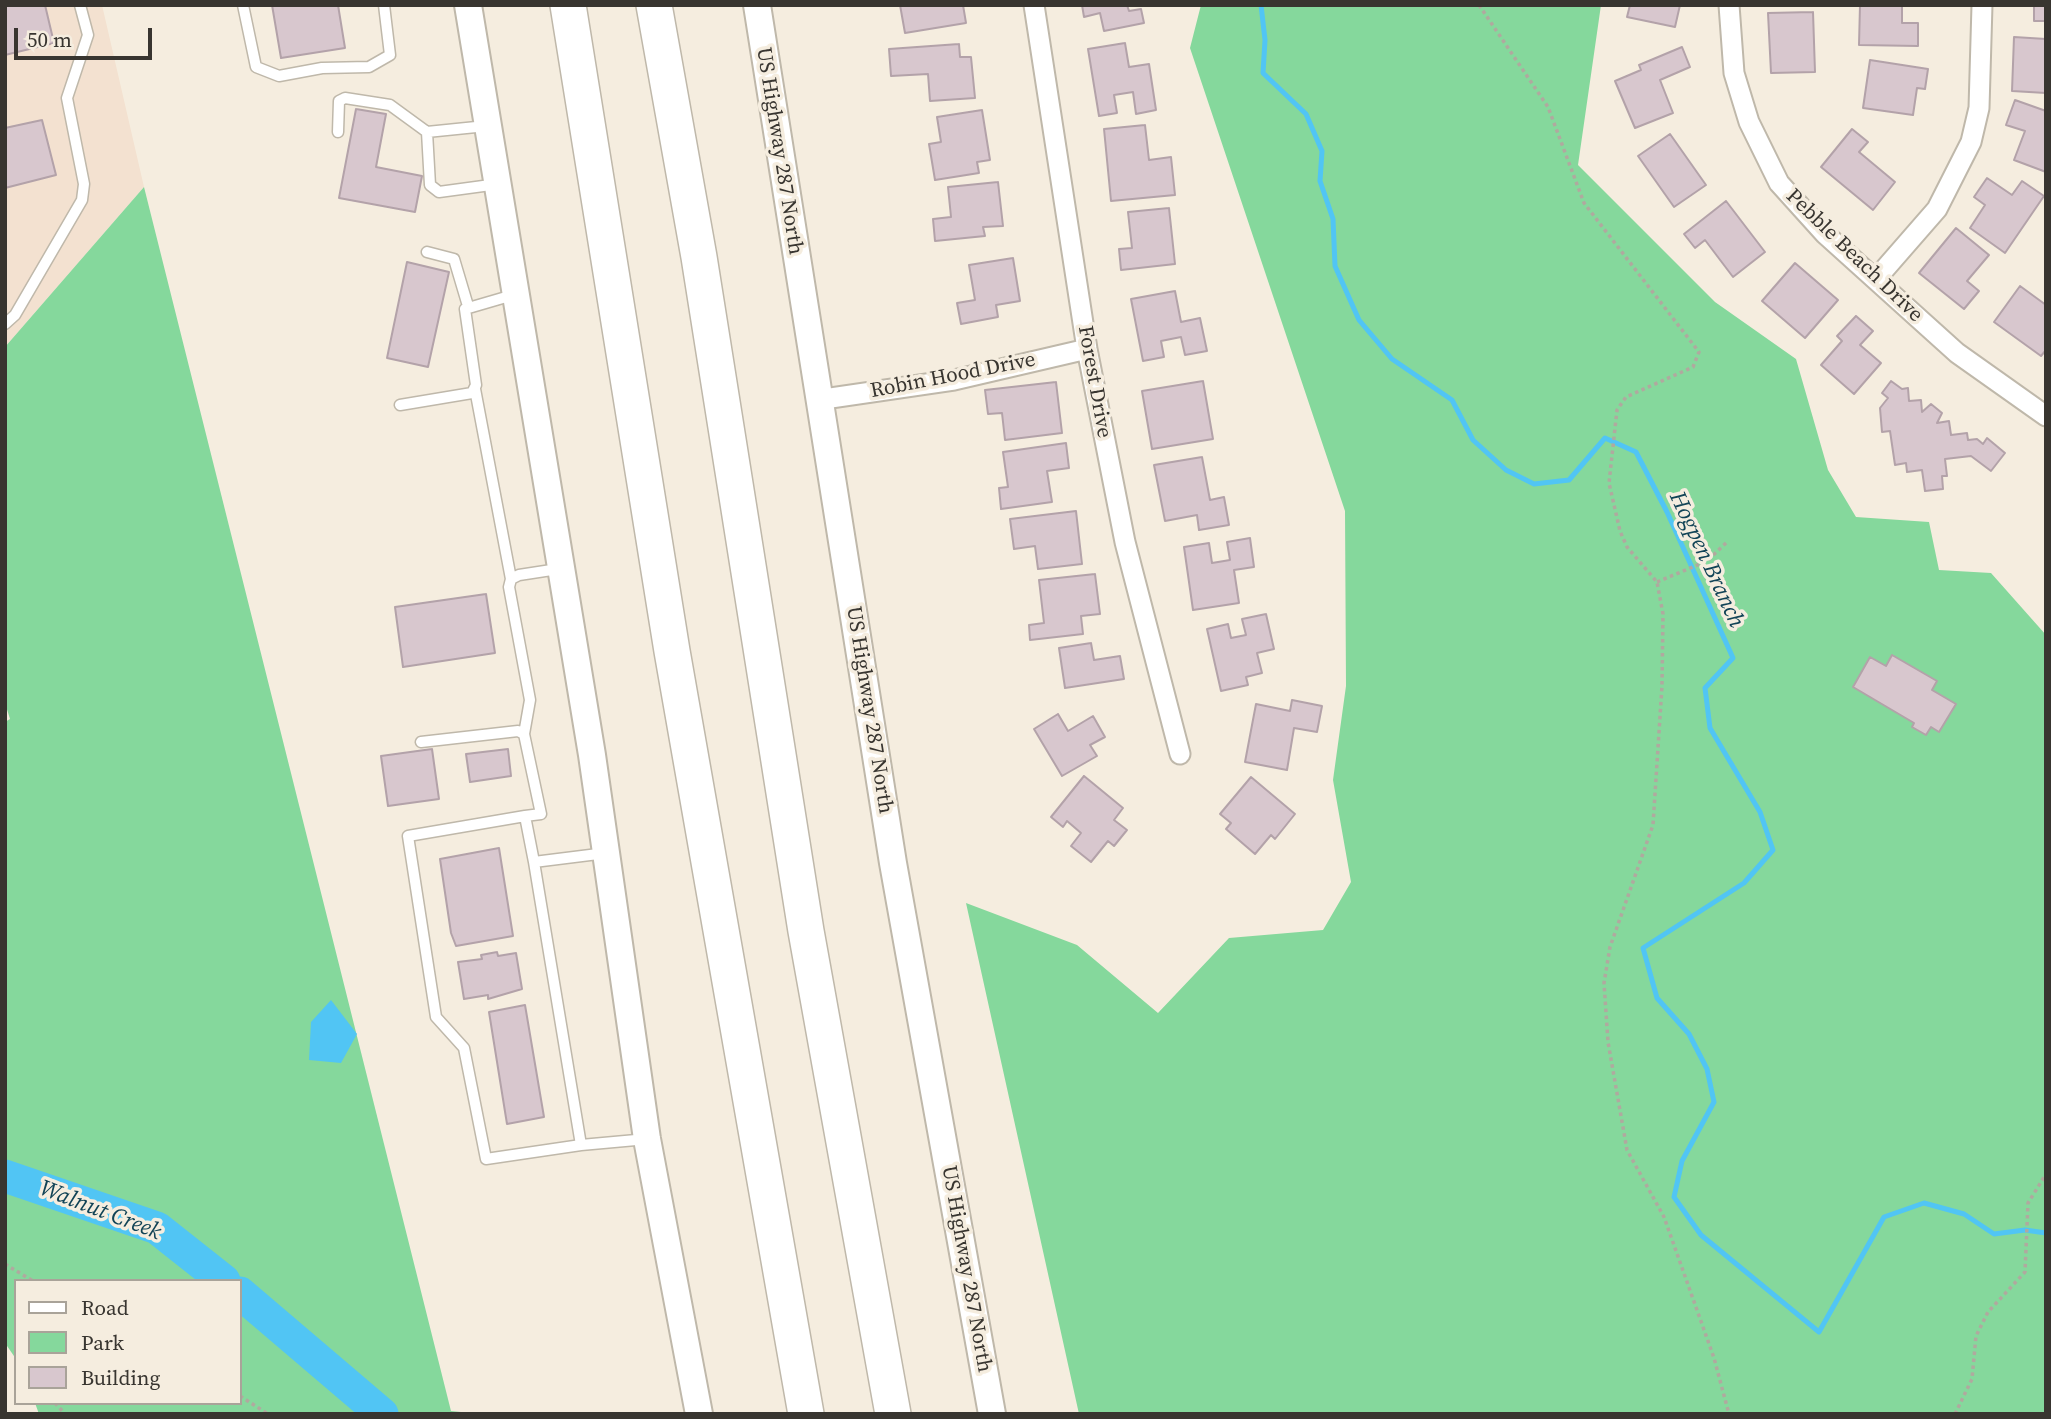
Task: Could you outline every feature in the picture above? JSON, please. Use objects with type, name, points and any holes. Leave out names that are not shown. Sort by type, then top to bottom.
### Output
[{"type":"highway","points":[[654,5],[702,271],[806,931],[893,1414]]},
{"type":"highway","points":[[564,14],[674,665],[807,1414]]},
{"type":"main road","points":[[468,5],[562,569],[648,1139],[699,1414]]},
{"type":"main road","name":"US Highway 287 North","points":[[757,5],[817,400],[896,877],[992,1414]]},
{"type":"street","name":"Forest Drive","points":[[1034,5],[1087,349],[1125,542],[1180,754]]},
{"type":"street","name":"Pebble Beach Drive","points":[[1729,5],[1734,74],[1749,122],[1779,183],[1825,234],[1957,353],[2046,416]]},
{"type":"street","points":[[1876,279],[1937,209],[1971,142],[1979,108],[1982,5]]},
{"type":"street","name":"Robin Hood Drive","points":[[817,400],[954,380],[1087,349]]},
{"type":"lane","points":[[5,324],[15,315],[82,200],[84,184],[67,98],[88,36],[80,5]]},
{"type":"lane","points":[[243,5],[256,67],[279,76],[322,68],[369,67],[390,55],[383,5]]},
{"type":"lane","points":[[338,132],[339,101],[345,97],[390,105],[427,132],[489,125]]},
{"type":"lane","points":[[427,132],[430,185],[435,191],[498,183]]},
{"type":"lane","points":[[427,252],[454,259],[468,306],[464,315],[475,389],[511,579],[509,587],[530,699],[524,734],[541,814],[408,836],[436,1017],[464,1048],[486,1159],[581,1144],[648,1139]]},
{"type":"lane","points":[[468,306],[517,294]]},
{"type":"lane","points":[[400,405],[472,393],[475,389]]},
{"type":"lane","points":[[511,579],[562,569]]},
{"type":"lane","points":[[421,743],[518,731],[524,734]]},
{"type":"lane","points":[[525,816],[581,1144]]},
{"type":"lane","points":[[534,862],[606,853]]},
{"type":"path","points":[[1479,5],[1548,107],[1584,202],[1699,352],[1693,367],[1626,397],[1617,410],[1609,483],[1620,531],[1627,547],[1657,582],[1663,614],[1662,686],[1653,825],[1610,947],[1604,984],[1608,1042],[1627,1150],[1664,1217],[1714,1358],[1729,1414]]},
{"type":"path","points":[[1657,582],[1707,561],[1727,542]]},
{"type":"path","points":[[1955,1414],[1972,1379],[1976,1336],[1988,1312],[2025,1272],[2028,1203],[2046,1174]]},
{"type":"path","points":[[5,1264],[30,1279]]},
{"type":"path","points":[[242,1397],[268,1414]]},
{"type":"shaded area","points":[[5,5],[102,5],[144,187],[5,347]]},
{"type":"green space","points":[[1201,5],[1601,5],[1578,165],[1715,302],[1796,359],[1828,470],[1856,517],[1929,522],[1939,570],[1991,573],[2046,635],[2046,1414],[1079,1414],[966,903],[1077,945],[1158,1013],[1229,938],[1323,930],[1351,882],[1333,780],[1346,686],[1345,511],[1190,48]]},
{"type":"green space","points":[[144,187],[451,1411],[481,1414],[39,1414],[36,1405],[242,1405],[242,1279],[14,1279],[14,1356],[5,1343],[5,722],[10,719],[5,703],[5,347]]},
{"type":"water","points":[[331,1000],[357,1034],[341,1063],[309,1060],[311,1022]]},
{"type":"building","points":[[5,5],[45,5],[54,43],[5,55]]},
{"type":"building","points":[[272,5],[338,5],[345,48],[281,58]]},
{"type":"building","points":[[900,5],[963,5],[966,23],[905,33]]},
{"type":"building","points":[[1082,5],[1127,5],[1129,11],[1141,9],[1144,23],[1104,31],[1100,13],[1084,17]]},
{"type":"building","points":[[1630,5],[1680,5],[1675,27],[1627,17]]},
{"type":"building","points":[[1860,5],[1902,5],[1902,23],[1918,23],[1918,46],[1859,45]]},
{"type":"building","points":[[2034,5],[2046,5],[2046,21],[2034,21]]},
{"type":"building","points":[[1813,12],[1815,72],[1771,73],[1768,13]]},
{"type":"building","points":[[2014,37],[2046,39],[2046,93],[2012,91]]},
{"type":"building","points":[[1125,43],[1129,67],[1149,64],[1156,110],[1136,114],[1133,92],[1114,95],[1117,113],[1099,116],[1088,49]]},
{"type":"building","points":[[959,44],[960,57],[971,57],[975,98],[930,101],[928,74],[891,76],[889,49]]},
{"type":"building","points":[[1682,47],[1690,67],[1660,80],[1673,113],[1635,128],[1615,81],[1641,70],[1639,65]]},
{"type":"building","points":[[1870,60],[1928,69],[1925,89],[1917,88],[1913,115],[1863,108]]},
{"type":"building","points":[[2015,100],[2046,111],[2046,172],[2014,160],[2025,131],[2006,125]]},
{"type":"building","points":[[356,109],[386,114],[376,167],[422,176],[415,212],[339,198]]},
{"type":"building","points":[[982,110],[990,160],[977,162],[979,173],[935,180],[929,144],[941,142],[937,117]]},
{"type":"building","points":[[42,120],[56,175],[5,188],[5,128]]},
{"type":"building","points":[[1145,125],[1149,160],[1171,157],[1175,195],[1111,201],[1104,129]]},
{"type":"building","points":[[1852,129],[1868,142],[1859,152],[1895,182],[1873,210],[1821,167]]},
{"type":"building","points":[[1670,134],[1706,185],[1674,207],[1638,156]]},
{"type":"building","points":[[1987,178],[2012,195],[2022,181],[2044,196],[2005,253],[1970,228],[1985,205],[1974,197]]},
{"type":"building","points":[[998,182],[1003,226],[983,227],[985,236],[935,241],[933,219],[951,217],[948,187]]},
{"type":"building","points":[[1726,201],[1765,252],[1733,277],[1705,240],[1695,248],[1684,234]]},
{"type":"building","points":[[1169,208],[1175,264],[1121,270],[1119,249],[1132,248],[1128,212]]},
{"type":"building","points":[[1956,228],[1989,255],[1967,281],[1979,291],[1964,309],[1919,273]]},
{"type":"building","points":[[1013,258],[1020,301],[996,305],[998,317],[961,324],[957,303],[975,300],[969,265]]},
{"type":"building","points":[[407,262],[449,272],[428,367],[387,358]]},
{"type":"building","points":[[1795,263],[1838,300],[1805,338],[1762,301]]},
{"type":"building","points":[[2020,286],[2046,305],[2046,350],[2041,356],[1994,322]]},
{"type":"building","points":[[1175,291],[1181,322],[1200,318],[1207,351],[1185,355],[1181,337],[1161,341],[1164,357],[1143,361],[1131,299]]},
{"type":"building","points":[[1856,316],[1873,331],[1860,345],[1881,363],[1854,394],[1821,365],[1842,341],[1837,336]]},
{"type":"building","points":[[1203,381],[1213,439],[1152,449],[1142,391]]},
{"type":"building","points":[[1891,381],[1902,389],[1908,388],[1909,401],[1921,400],[1922,412],[1931,404],[1942,413],[1937,423],[1949,421],[1951,435],[1967,433],[1968,440],[1977,439],[1983,444],[1987,438],[2005,453],[1991,471],[1971,456],[1945,459],[1947,476],[1942,476],[1943,489],[1925,491],[1922,470],[1907,472],[1906,463],[1895,465],[1890,431],[1882,432],[1880,408],[1888,398],[1882,393]]},
{"type":"building","points":[[1056,382],[1062,433],[1005,440],[1002,413],[988,414],[985,390]]},
{"type":"building","points":[[1066,443],[1069,468],[1047,471],[1052,502],[1001,509],[999,488],[1008,487],[1003,452]]},
{"type":"building","points":[[1202,457],[1210,500],[1224,497],[1229,525],[1199,530],[1197,515],[1165,521],[1154,465]]},
{"type":"building","points":[[1076,511],[1082,564],[1038,569],[1035,546],[1014,549],[1010,519]]},
{"type":"building","points":[[1250,538],[1254,567],[1234,570],[1239,603],[1193,610],[1184,547],[1209,543],[1212,563],[1230,560],[1227,542]]},
{"type":"building","points":[[1095,574],[1100,614],[1081,616],[1083,634],[1030,640],[1029,625],[1044,623],[1039,580]]},
{"type":"building","points":[[486,594],[495,653],[403,667],[395,607]]},
{"type":"building","points":[[1266,614],[1274,649],[1257,653],[1262,673],[1246,677],[1248,685],[1221,691],[1207,629],[1228,624],[1231,638],[1246,635],[1242,619]]},
{"type":"building","points":[[1091,643],[1094,660],[1120,656],[1124,679],[1065,688],[1059,648]]},
{"type":"building","points":[[1892,655],[1937,681],[1932,690],[1956,704],[1939,732],[1931,727],[1926,735],[1912,727],[1914,723],[1853,687],[1870,657],[1886,666]]},
{"type":"building","points":[[1292,700],[1322,706],[1317,732],[1294,728],[1287,770],[1245,762],[1256,704],[1290,711]]},
{"type":"building","points":[[1058,714],[1068,731],[1093,716],[1105,737],[1090,745],[1097,756],[1062,776],[1034,729]]},
{"type":"building","points":[[432,749],[439,799],[388,806],[381,756]]},
{"type":"building","points":[[508,749],[511,776],[470,782],[466,754]]},
{"type":"building","points":[[1084,776],[1123,808],[1114,820],[1127,830],[1114,846],[1108,841],[1091,862],[1071,846],[1081,833],[1067,821],[1063,827],[1051,817]]},
{"type":"building","points":[[1251,777],[1295,814],[1275,839],[1271,835],[1255,854],[1226,829],[1231,823],[1220,814]]},
{"type":"building","points":[[499,848],[513,936],[456,946],[451,933],[440,859]]},
{"type":"building","points":[[497,952],[498,956],[516,953],[522,989],[488,999],[488,995],[464,999],[458,962],[482,959],[481,955]]},
{"type":"building","points":[[525,1005],[544,1117],[507,1124],[489,1012]]},
{"type":"waterway","name":"Hogpen Branch","points":[[1261,5],[1265,40],[1263,73],[1306,114],[1322,151],[1320,181],[1333,219],[1335,266],[1359,320],[1392,359],[1452,400],[1473,440],[1506,470],[1534,484],[1569,480],[1605,438],[1636,452],[1667,512],[1733,658],[1705,688],[1710,728],[1760,812],[1773,850],[1744,883],[1643,948],[1657,998],[1689,1034],[1707,1069],[1714,1102],[1682,1161],[1674,1197],[1701,1235],[1819,1332],[1884,1217],[1924,1203],[1964,1214],[1994,1234],[2025,1230],[2046,1233]]},
{"type":"waterway","name":"Walnut Creek","points":[[5,1176],[157,1228],[221,1279]]},
{"type":"waterway","name":"Walnut Creek","points":[[242,1295],[382,1414]]}]
